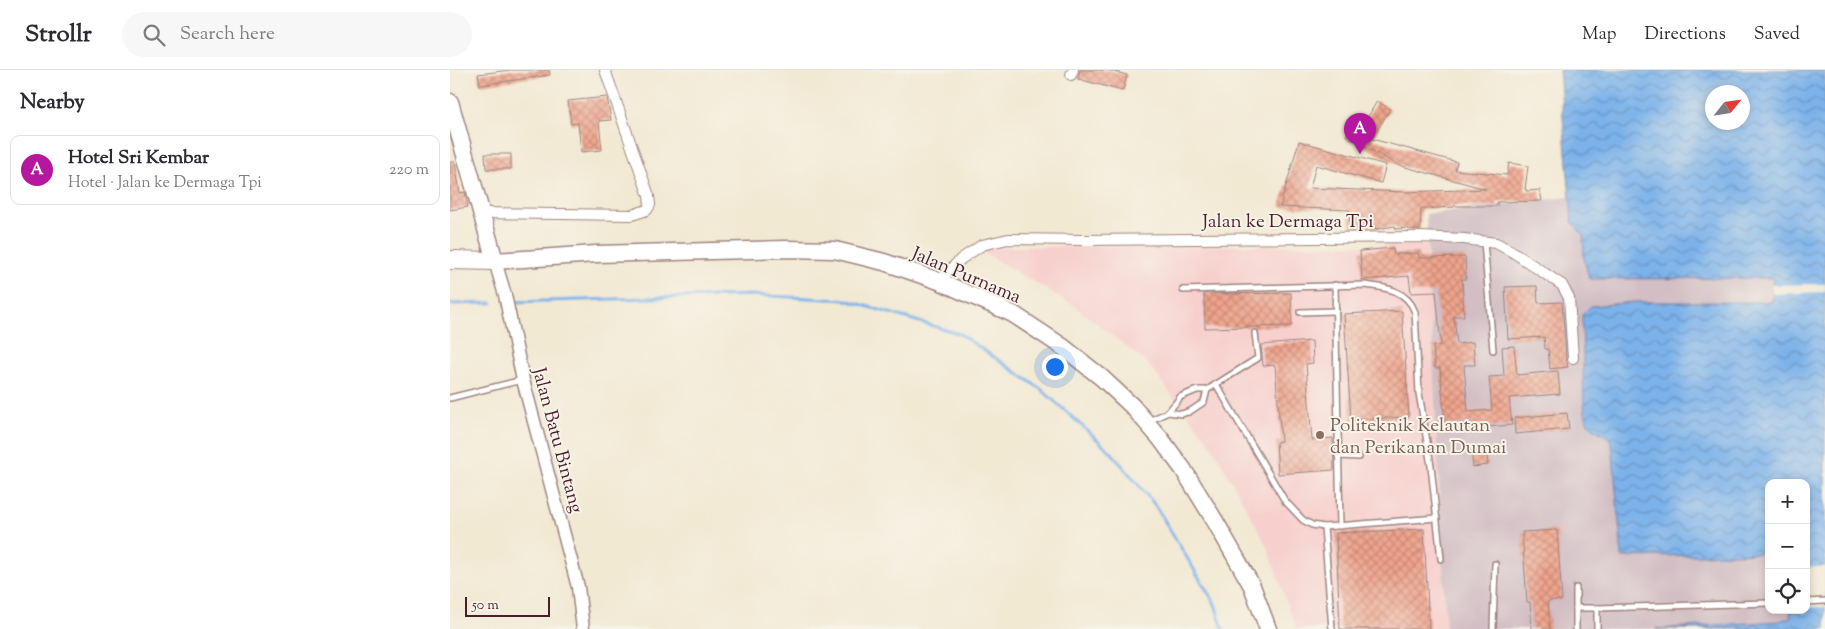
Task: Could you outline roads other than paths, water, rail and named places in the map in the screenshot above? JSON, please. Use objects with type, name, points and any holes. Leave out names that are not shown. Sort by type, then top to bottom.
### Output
[{"type":"highway","points":[[450,260],[495,261]]},
{"type":"main road","points":[[450,102],[495,261]]},
{"type":"main road","name":"Jalan Purnama","points":[[495,261],[596,254],[786,249],[835,250],[884,262],[939,281],[1013,314],[1063,347],[1102,378],[1146,422],[1183,469],[1215,521],[1252,586],[1268,629]]},
{"type":"street","points":[[480,213],[579,216],[632,215],[647,210],[650,205],[649,196],[605,70]]},
{"type":"street","name":"Jalan ke Dermaga Tpi","points":[[939,281],[961,259],[982,245],[1008,239],[1420,237],[1484,242],[1496,244],[1514,252],[1562,285],[1570,298],[1573,358]]},
{"type":"street","name":"Jalan Batu Bintang","points":[[495,261],[505,295],[523,380],[578,587],[583,629]]},
{"type":"lane","points":[[1484,242],[1493,350]]},
{"type":"lane","points":[[1336,285],[1340,526]]},
{"type":"lane","points":[[1182,290],[1364,285],[1393,290],[1413,305],[1415,312],[1419,393],[1441,559]]},
{"type":"lane","points":[[1300,312],[1336,311]]},
{"type":"lane","points":[[1146,422],[1168,412],[1179,398],[1197,390],[1207,390],[1258,358],[1255,333]]},
{"type":"lane","points":[[450,398],[523,380]]},
{"type":"lane","points":[[1216,384],[1286,501],[1303,520],[1312,525],[1324,527],[1437,518]]},
{"type":"lane","points":[[1168,412],[1182,414],[1188,412],[1204,402],[1207,390]]},
{"type":"lane","points":[[1338,456],[1360,457]]},
{"type":"lane","points":[[1324,527],[1332,629]]},
{"type":"lane","points":[[1493,629],[1496,564]]},
{"type":"lane","points":[[1576,588],[1576,629]]},
{"type":"lane","points":[[1810,602],[1825,601]]},
{"type":"lane","points":[[1576,608],[1765,603]]},
{"type":"lane","points":[[1597,629],[1598,608]]},
{"type":"water","points":[[1559,70],[1825,70],[1825,629],[1655,629],[1780,621],[1790,617],[1790,614],[1810,614],[1810,479],[1765,479],[1765,553],[1622,557],[1612,444],[1608,437],[1590,425],[1585,413],[1582,315],[1591,306],[1635,302],[1772,302],[1773,278],[1589,279],[1584,258],[1583,235],[1572,222]]},
{"type":"waterway","points":[[512,302],[752,295],[846,300],[960,334],[1041,389],[1111,452],[1155,505],[1215,604],[1223,629]]},
{"type":"waterway","points":[[450,304],[492,303]]},
{"type":"place","name":"Hotel Sri Kembar","points":[[1360,154]]},
{"type":"place","name":"Politeknik Kelautan dan Perikanan Dumai","points":[[1320,435]]}]
